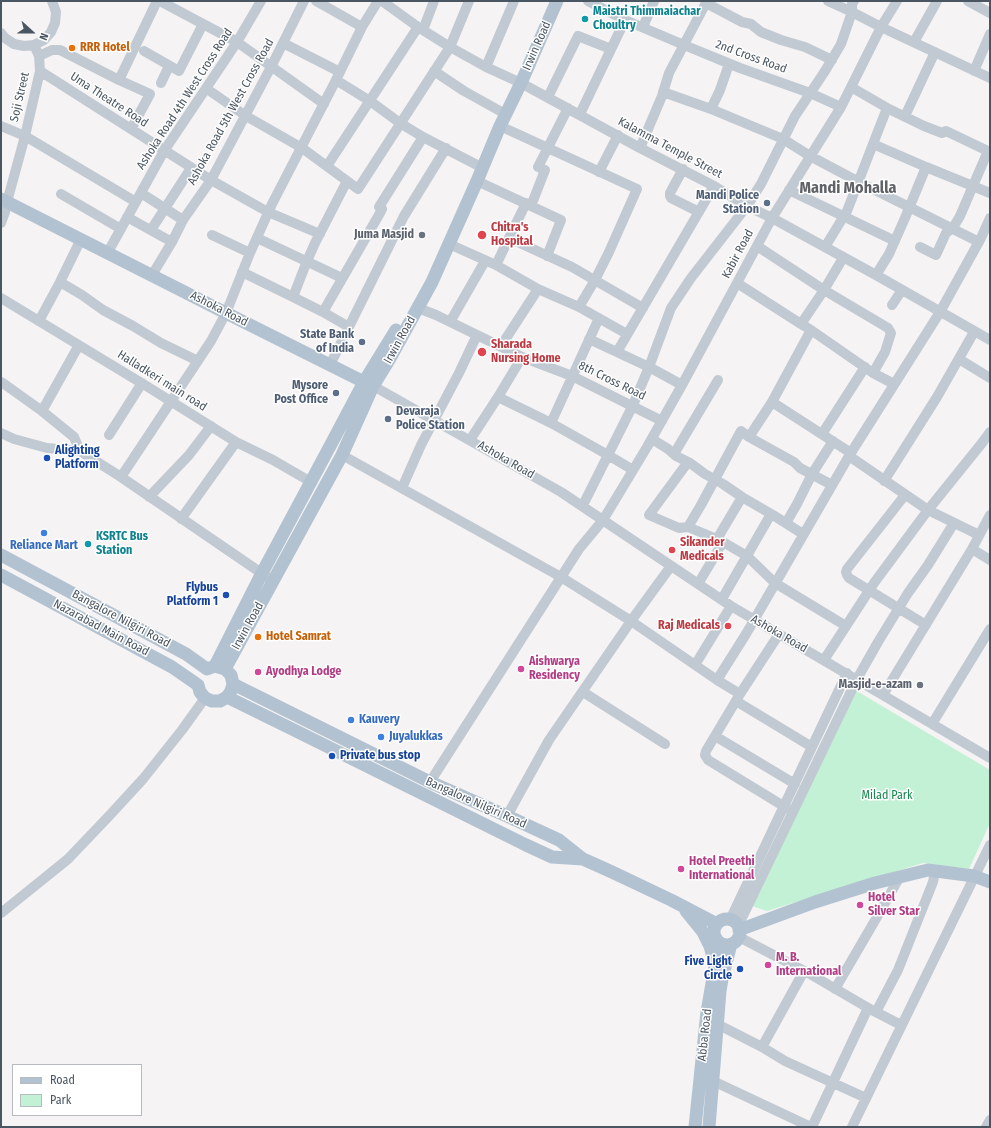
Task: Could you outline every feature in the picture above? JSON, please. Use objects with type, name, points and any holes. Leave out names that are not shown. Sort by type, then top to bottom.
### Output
[{"type":"main road","points":[[517,81],[549,1]]},
{"type":"main road","name":"Irwin Road","points":[[215,668],[262,573],[311,482],[368,384],[426,279],[500,111],[517,81],[557,1]]},
{"type":"main road","name":"Irwin Road","points":[[215,668],[273,581],[342,455],[368,384],[389,360],[432,282],[477,181],[517,81]]},
{"type":"main road","name":"Ashoka Road","points":[[4,200],[368,384]]},
{"type":"main road","name":"Bangalore Nilgiri Road","points":[[1,555],[186,654],[231,675],[233,684],[430,782],[559,840],[582,860],[612,872],[717,924]]},
{"type":"main road","name":"Nazarabad Main Road","points":[[1,575],[166,663],[198,685],[200,692],[205,698]]},
{"type":"main road","points":[[205,698],[212,701],[220,701],[227,698],[232,691],[233,684]]},
{"type":"main road","points":[[227,698],[552,857],[582,860]]},
{"type":"main road","points":[[709,1127],[722,979],[733,933],[726,920],[717,924],[714,936],[716,940],[733,933],[814,902],[875,883],[928,870],[974,876],[990,882]]},
{"type":"main road","points":[[681,905],[703,932],[710,946],[714,960],[713,976]]},
{"type":"main road","name":"Abba Road","points":[[695,1127],[707,1012],[713,976],[733,933]]},
{"type":"street","points":[[1,33],[5,38],[14,44],[24,46],[34,45],[44,40],[51,32],[55,23],[56,12],[53,1]]},
{"type":"street","points":[[119,80],[157,1]]},
{"type":"street","points":[[160,1],[238,42],[324,104]]},
{"type":"street","name":"Ashoka Road 4th West Cross Road","points":[[108,252],[164,151],[238,42],[261,1]]},
{"type":"street","name":"Ashoka Road 5th West Cross Road","points":[[152,275],[172,242],[183,220],[211,180],[272,67],[304,1]]},
{"type":"street","points":[[316,1],[362,27]]},
{"type":"street","points":[[121,477],[211,341],[226,313],[268,212],[302,148],[362,27],[378,1]]},
{"type":"street","name":"Kalamma Temple Street","points":[[382,1],[450,47],[486,67],[517,81],[580,114],[640,148],[683,169],[876,275],[990,340]]},
{"type":"street","points":[[327,166],[421,28],[434,1]]},
{"type":"street","points":[[207,89],[246,116],[302,148],[358,189],[450,47],[469,1]]},
{"type":"street","points":[[486,67],[514,1]]},
{"type":"street","name":"2nd Cross Road","points":[[588,1],[626,20],[729,64],[810,93],[840,107]]},
{"type":"street","points":[[643,27],[654,1]]},
{"type":"street","points":[[828,1],[990,78]]},
{"type":"street","points":[[583,505],[633,405],[671,308],[691,278],[748,206],[761,184],[795,116],[841,44],[852,12],[852,4],[854,1]]},
{"type":"street","name":"Kabir Road","points":[[430,782],[579,549],[603,520],[652,439],[772,218],[840,107],[881,27],[897,1]]},
{"type":"street","points":[[914,42],[937,1]]},
{"type":"street","points":[[968,1],[990,13]]},
{"type":"street","points":[[640,148],[663,92],[669,73],[707,2],[742,22],[751,24],[761,32],[780,40],[805,47],[832,60]]},
{"type":"street","points":[[580,114],[626,20]]},
{"type":"street","points":[[144,51],[178,71],[203,24]]},
{"type":"street","points":[[974,71],[990,34]]},
{"type":"street","points":[[548,97],[578,36],[611,49]]},
{"type":"street","points":[[283,43],[338,76],[370,102],[400,123],[423,137],[477,165]]},
{"type":"street","name":"Soji Street","points":[[1,223],[6,212],[4,200],[25,136],[40,71],[39,56],[34,45]]},
{"type":"street","points":[[39,56],[52,50],[60,50],[150,94],[131,130]]},
{"type":"street","points":[[904,116],[935,52]]},
{"type":"street","points":[[711,109],[720,90],[729,64]]},
{"type":"street","points":[[161,83],[169,66]]},
{"type":"street","name":"Uma Theatre Road","points":[[40,71],[211,180],[268,212],[320,234]]},
{"type":"street","points":[[434,71],[464,91],[500,111]]},
{"type":"street","points":[[851,87],[887,108],[942,133],[946,131],[989,152],[960,216],[953,228],[946,233],[936,255],[920,247]]},
{"type":"street","points":[[663,92],[711,109],[783,139],[810,156],[859,182],[979,242]]},
{"type":"street","points":[[496,266],[545,170],[538,167],[568,108]]},
{"type":"street","points":[[825,248],[847,211],[887,108]]},
{"type":"street","points":[[1,126],[25,136],[136,202]]},
{"type":"street","points":[[500,126],[637,189],[609,252],[579,307]]},
{"type":"street","points":[[599,172],[618,135]]},
{"type":"street","points":[[323,312],[380,213],[382,209],[379,207],[423,137]]},
{"type":"street","points":[[873,144],[990,193]]},
{"type":"street","points":[[330,365],[404,216],[446,148]]},
{"type":"street","points":[[876,275],[895,241],[926,167]]},
{"type":"street","points":[[151,230],[191,168]]},
{"type":"street","points":[[683,169],[670,193],[670,196],[671,198],[699,212]]},
{"type":"street","points":[[293,297],[307,261],[347,181]]},
{"type":"street","points":[[477,181],[561,220],[547,256]]},
{"type":"street","points":[[618,352],[714,186]]},
{"type":"street","points":[[790,190],[895,241]]},
{"type":"street","points":[[141,193],[183,220]]},
{"type":"street","points":[[61,194],[121,229]]},
{"type":"street","points":[[127,217],[172,242]]},
{"type":"street","points":[[717,680],[850,454],[940,312],[979,242],[990,218]]},
{"type":"street","points":[[212,235],[250,253]]},
{"type":"street","points":[[257,238],[342,278]]},
{"type":"street","points":[[509,238],[572,267],[643,308]]},
{"type":"street","points":[[39,321],[81,239]]},
{"type":"street","points":[[449,244],[496,266],[538,289],[579,307],[628,334]]},
{"type":"street","points":[[757,246],[824,290],[890,330],[891,333],[885,352],[873,373]]},
{"type":"street","points":[[800,324],[844,258]]},
{"type":"street","points":[[450,322],[485,261]]},
{"type":"street","points":[[242,272],[323,312],[349,327]]},
{"type":"street","points":[[60,282],[103,310],[160,343],[198,360]]},
{"type":"street","points":[[737,283],[811,330],[873,373],[894,384]]},
{"type":"street","points":[[501,346],[538,289]]},
{"type":"street","points":[[892,305],[902,290]]},
{"type":"street","name":"Halladkeri main road","points":[[1,298],[236,442],[273,460],[311,482]]},
{"type":"street","name":"8th Cross Road","points":[[418,308],[436,315],[522,357],[572,376],[633,405],[662,421]]},
{"type":"street","points":[[551,423],[599,318]]},
{"type":"street","points":[[749,437],[772,402],[811,330]]},
{"type":"street","points":[[884,481],[937,397],[974,332]]},
{"type":"street","points":[[402,488],[421,445],[477,335]]},
{"type":"street","points":[[589,339],[649,367],[682,385]]},
{"type":"street","points":[[42,411],[79,345]]},
{"type":"street","points":[[470,440],[522,357]]},
{"type":"street","points":[[959,359],[990,378]]},
{"type":"street","points":[[822,434],[865,367]]},
{"type":"street","points":[[674,454],[718,380]]},
{"type":"street","points":[[1,382],[42,411],[74,437],[80,451]]},
{"type":"street","points":[[109,435],[142,383]]},
{"type":"street","name":"Ashoka Road","points":[[368,384],[470,440],[583,505],[731,606],[990,758]]},
{"type":"street","points":[[498,397],[551,423],[633,470]]},
{"type":"street","points":[[772,402],[833,441],[884,481],[928,510],[980,535]]},
{"type":"street","points":[[150,497],[189,455],[211,426]]},
{"type":"street","points":[[688,527],[741,432],[794,462],[800,468],[832,485]]},
{"type":"street","points":[[1,433],[14,440],[47,448],[80,451],[121,477],[273,581]]},
{"type":"street","points":[[824,660],[869,591],[928,510],[989,435]]},
{"type":"street","points":[[652,439],[723,484],[742,498],[803,534]]},
{"type":"street","points":[[786,523],[812,474],[833,441]]},
{"type":"street","points":[[181,519],[236,442]]},
{"type":"street","points":[[342,455],[561,577],[631,621],[717,680],[738,698],[812,747]]},
{"type":"street","points":[[688,462],[650,515],[679,528],[688,527],[720,541],[747,556],[775,583],[846,626]]},
{"type":"street","points":[[905,495],[847,569],[847,575],[849,578],[869,591],[926,626]]},
{"type":"street","points":[[698,584],[742,498]]},
{"type":"street","points":[[722,599],[771,514]]},
{"type":"street","points":[[883,695],[972,549],[990,515]]},
{"type":"street","points":[[733,933],[857,680],[898,609],[954,523]]},
{"type":"street","points":[[972,549],[990,560]]},
{"type":"street","points":[[507,816],[549,740],[671,566]]},
{"type":"street","points":[[695,665],[731,606]]},
{"type":"street","points":[[932,724],[990,629]]},
{"type":"street","points":[[779,634],[738,698],[705,755],[708,760],[793,812]]},
{"type":"street","points":[[733,933],[784,807],[847,674]]},
{"type":"street","points":[[583,692],[665,744]]},
{"type":"street","points":[[1,914],[68,859],[104,822],[143,779],[205,698]]},
{"type":"street","points":[[715,736],[795,784]]},
{"type":"street","points":[[852,1127],[990,845]]},
{"type":"street","points":[[713,1081],[811,1127],[833,1082],[872,1010],[898,970],[933,882],[935,871]]},
{"type":"street","points":[[835,989],[899,878]]},
{"type":"street","points":[[733,933],[901,1025]]},
{"type":"street","points":[[762,1047],[804,971]]},
{"type":"street","points":[[717,1024],[762,1047],[785,1061],[866,1098]]},
{"type":"street","points":[[986,1127],[990,1120]]},
{"type":"green space","name":"Milad Park","points":[[855,690],[990,770],[990,823],[969,869],[923,863],[767,911],[752,906]]},
{"type":"place","name":"Maistri Thimmaiachar Choultry","points":[[585,19]]},
{"type":"place","name":"RRR Hotel","points":[[72,48]]},
{"type":"place","name":"Mandi Police Station","points":[[767,203]]},
{"type":"place","name":"Juma Masjid","points":[[422,235]]},
{"type":"place","name":"Chitra's Hospital","points":[[482,235]]},
{"type":"place","name":"State Bank of India","points":[[362,342]]},
{"type":"place","name":"Sharada Nursing Home","points":[[482,352]]},
{"type":"place","name":"Mysore Post Office","points":[[336,393]]},
{"type":"place","name":"Devaraja Police Station","points":[[388,419]]},
{"type":"place","name":"Alighting Platform","points":[[47,458]]},
{"type":"place","name":"Reliance Mart","points":[[44,533]]},
{"type":"place","name":"KSRTC Bus Station","points":[[88,544]]},
{"type":"place","name":"Sikander Medicals","points":[[672,550]]},
{"type":"place","name":"Flybus Platform 1","points":[[226,595]]},
{"type":"place","name":"Raj Medicals","points":[[728,626]]},
{"type":"place","name":"Hotel Samrat","points":[[258,637]]},
{"type":"place","name":"Aishwarya Residency","points":[[521,669]]},
{"type":"place","name":"Ayodhya Lodge","points":[[258,672]]},
{"type":"place","name":"Masjid-e-azam","points":[[920,685]]},
{"type":"place","name":"Kauvery","points":[[351,720]]},
{"type":"place","name":"Juyalukkas","points":[[381,737]]},
{"type":"place","name":"Private bus stop","points":[[332,756]]},
{"type":"place","name":"Hotel Preethi International","points":[[681,869]]},
{"type":"place","name":"Hotel Silver Star","points":[[860,905]]},
{"type":"place","name":"M. B. International","points":[[768,965]]},
{"type":"place","name":"Five Light Circle","points":[[740,969]]},
{"type":"district","name":"Mandi Mohalla","points":[[848,189]]}]
